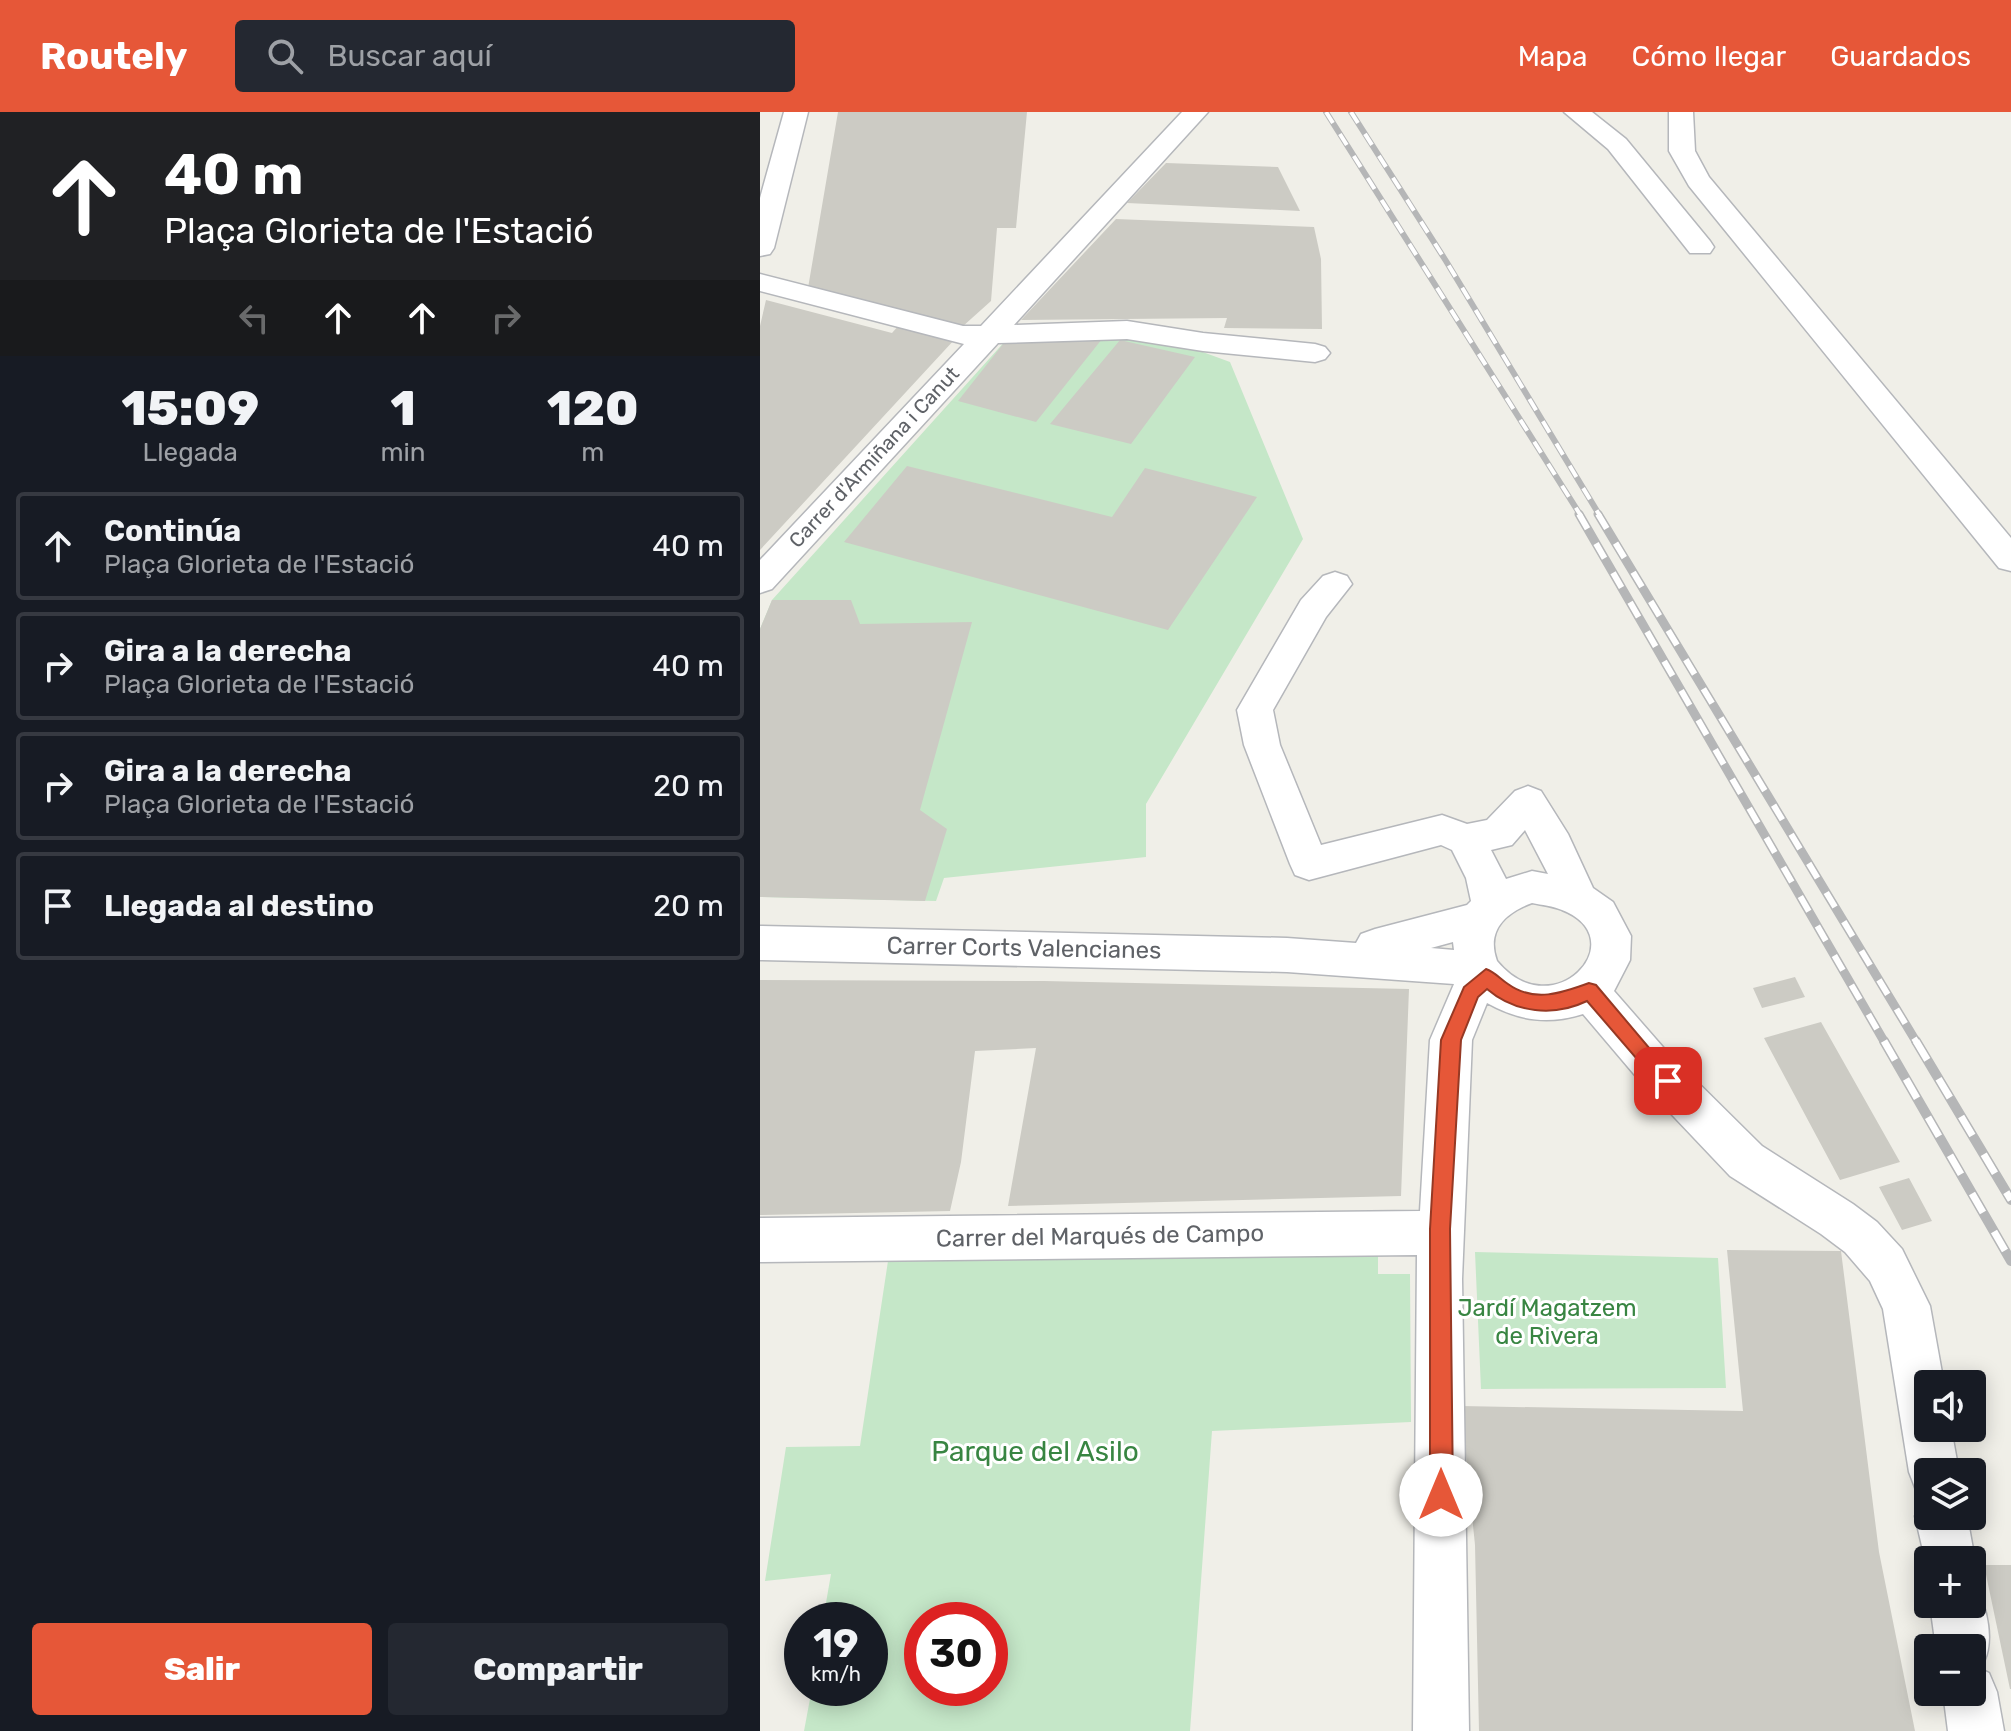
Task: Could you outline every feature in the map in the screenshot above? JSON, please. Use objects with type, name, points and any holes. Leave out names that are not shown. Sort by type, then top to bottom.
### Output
[{"type":"street","name":"Carrer d'Armiñana i Canut","points":[[760,581],[1196,112]]},
{"type":"street","points":[[1576,112],[1617,144],[1700,247]]},
{"type":"street","points":[[1681,112],[1682,151],[1698,180],[2011,560]]},
{"type":"street","points":[[760,248],[786,125]]},
{"type":"street","name":"Carrer d'Armiñana i Canut","points":[[760,282],[963,335],[1127,330],[1203,342],[1315,353]]},
{"type":"street","points":[[1335,584],[1313,609],[1255,710],[1262,745],[1309,864],[1454,835],[1498,834],[1528,801],[1554,845],[1577,896]]},
{"type":"street","points":[[1454,835],[1486,878],[1485,911],[1473,935],[1473,952],[1483,973],[1503,992],[1547,1004],[1569,1000],[1589,991],[1604,978],[1611,960],[1613,942],[1607,923],[1594,907],[1577,896],[1555,888],[1532,887],[1509,892],[1485,911]]},
{"type":"street","name":"Carrer Corts Valencianes","points":[[1287,955],[1367,947],[1485,911]]},
{"type":"street","name":"Carrer Corts Valencianes","points":[[760,943],[1287,955],[1483,973]]},
{"type":"street","points":[[1441,1731],[1440,1229],[1451,1040],[1471,992],[1483,973]]},
{"type":"street","points":[[1589,991],[1654,1067],[1746,1161],[1861,1237],[1886,1265],[1906,1306],[1932,1458]]},
{"type":"street","name":"Carrer del Marqués de Campo","points":[[760,1240],[1417,1233],[1440,1229]]},
{"type":"street","points":[[1972,1706],[1976,1731]]},
{"type":"green space","points":[[1124,336],[1200,351],[1230,362],[1303,539],[1146,804],[1146,857],[944,878],[936,901],[760,897],[760,629],[772,600],[1007,339]]},
{"type":"green space","name":"Parque del Asilo","points":[[1378,1247],[1378,1274],[1410,1274],[1411,1422],[1212,1431],[1190,1731],[804,1731],[809,1706],[888,1706],[888,1602],[826,1602],[831,1574],[765,1581],[786,1447],[860,1446],[888,1261]]},
{"type":"green space","name":"Jardí Magatzem de Rivera","points":[[1475,1252],[1718,1258],[1726,1388],[1481,1389]]},
{"type":"building","points":[[838,112],[1027,112],[1016,228],[997,228],[991,301],[962,327],[808,288]]},
{"type":"building","points":[[1166,163],[1278,167],[1300,211],[1127,203]]},
{"type":"building","points":[[1116,219],[1314,227],[1321,259],[1322,329],[1224,328],[1227,318],[1021,320]]},
{"type":"building","points":[[766,300],[892,333],[899,325],[955,339],[760,550],[760,326]]},
{"type":"building","points":[[1007,339],[1102,339],[1036,422],[958,401]]},
{"type":"building","points":[[1120,340],[1195,357],[1131,444],[1050,424]]},
{"type":"building","points":[[907,466],[1112,517],[1145,468],[1257,497],[1168,630],[844,542]]},
{"type":"building","points":[[772,600],[851,600],[860,624],[972,622],[920,810],[947,829],[925,901],[760,897],[760,629]]},
{"type":"building","points":[[1795,977],[1805,997],[1762,1008],[1753,988]]},
{"type":"building","points":[[760,980],[1044,981],[1409,989],[1401,1196],[1008,1206],[1036,1048],[975,1051],[961,1162],[950,1211],[760,1215]]},
{"type":"building","points":[[1821,1022],[1900,1162],[1840,1180],[1764,1038]]},
{"type":"building","points":[[1909,1178],[1932,1221],[1902,1230],[1879,1187]]},
{"type":"building","points":[[1727,1250],[1841,1251],[1879,1552],[1915,1731],[1479,1731],[1475,1545],[1461,1406],[1743,1411]]},
{"type":"building","points":[[1986,1565],[2011,1565],[2010,1689],[1986,1575]]},
{"type":"railway","points":[[1326,112],[1581,516]]},
{"type":"railway","points":[[1351,112],[1446,261],[1600,516]]},
{"type":"railway","points":[[1579,514],[1885,1043]]},
{"type":"railway","points":[[1598,514],[1917,1043]]},
{"type":"railway","points":[[1884,1041],[2011,1261]]},
{"type":"railway","points":[[1916,1041],[2011,1200]]},
{"type":"route","points":[[1441,1495],[1440,1229],[1451,1040],[1471,992],[1486,977],[1503,992],[1547,1004],[1569,1000],[1589,991],[1668,1081]]}]
